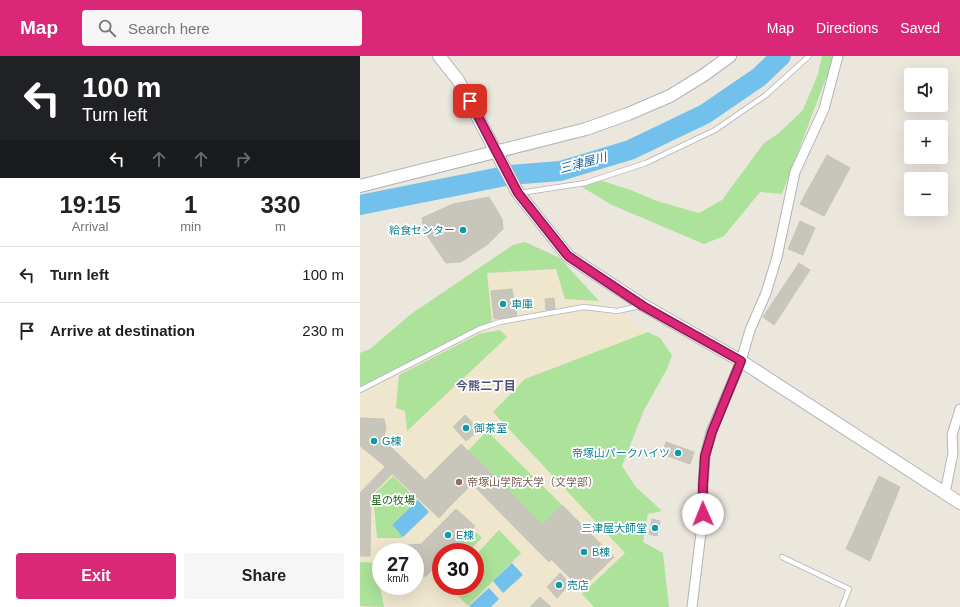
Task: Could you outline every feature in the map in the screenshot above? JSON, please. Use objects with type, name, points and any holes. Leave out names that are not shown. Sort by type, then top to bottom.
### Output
[{"type":"street","points":[[439,56],[458,80],[516,190],[568,256],[643,306],[741,361],[960,503]]},
{"type":"street","points":[[360,186],[586,129],[628,114],[670,96],[704,75],[730,56]]},
{"type":"street","points":[[692,607],[703,516],[705,456],[712,432],[741,361],[750,330],[766,292],[777,257],[795,172],[824,109],[838,56]]},
{"type":"street","points":[[945,493],[953,452],[952,435],[960,409]]},
{"type":"lane","points":[[516,190],[585,182],[653,160],[716,130],[766,95],[809,56]]},
{"type":"lane","points":[[360,390],[479,329],[500,322],[584,307],[617,311],[643,306]]},
{"type":"lane","points":[[782,557],[849,589],[842,607]]},
{"type":"shaded area","name":"帝塚山学院大学（文学部）","points":[[557,269],[564,299],[599,301],[648,332],[525,379],[493,412],[625,553],[582,594],[594,607],[360,607],[360,390],[487,273]]},
{"type":"green space","points":[[822,56],[833,56],[830,68],[782,194],[760,192],[724,236],[704,244],[612,205],[582,187],[599,180],[628,189],[657,201],[699,213],[722,200],[764,143],[779,133],[803,110],[818,74]]},
{"type":"green space","points":[[525,242],[560,258],[599,301],[565,299],[556,269],[487,273],[492,322],[360,390],[360,353],[370,349],[411,314],[513,245]]},
{"type":"green space","points":[[500,330],[507,337],[407,431],[405,411],[396,408],[399,375],[479,334]]},
{"type":"green space","points":[[648,332],[660,338],[672,355],[668,367],[644,410],[622,466],[635,486],[662,511],[648,514],[643,542],[663,553],[669,607],[594,607],[582,594],[625,553],[493,412],[525,379]]},
{"type":"green space","points":[[487,431],[562,505],[542,525],[468,451]]},
{"type":"green space","name":"星の牧場","points":[[393,476],[418,500],[392,525],[403,537],[377,538],[373,495]]},
{"type":"green space","points":[[473,529],[482,538],[477,543],[460,543]]},
{"type":"green space","points":[[499,530],[521,553],[484,590],[484,546]]},
{"type":"green space","points":[[360,562],[372,563],[372,595],[382,595],[384,607],[360,606]]},
{"type":"green space","points":[[457,595],[479,595],[468,606]]},
{"type":"water","points":[[418,500],[429,512],[403,537],[392,525]]},
{"type":"water","points":[[512,563],[523,575],[503,593],[493,581]]},
{"type":"water","points":[[489,588],[499,599],[491,607],[469,606],[481,595],[484,595],[484,592]]},
{"type":"building","points":[[827,155],[850,168],[824,216],[800,204]]},
{"type":"building","name":"給食センター","points":[[489,197],[502,219],[503,229],[488,244],[461,262],[446,263],[424,231],[422,218],[453,204]]},
{"type":"building","points":[[800,221],[815,228],[803,255],[788,249]]},
{"type":"building","points":[[799,263],[810,270],[774,325],[763,317]]},
{"type":"building","name":"車庫","points":[[512,289],[517,317],[494,319],[491,291]]},
{"type":"building","points":[[554,298],[555,309],[546,310],[545,299]]},
{"type":"building","name":"御茶室","points":[[465,415],[479,430],[466,441],[453,427]]},
{"type":"building","name":"G棟","points":[[360,418],[384,419],[386,428],[384,437],[393,449],[380,462],[360,446]]},
{"type":"building","name":"帝塚山パークハイツ","points":[[666,442],[694,452],[690,464],[662,454]]},
{"type":"building","points":[[461,444],[487,469],[451,505],[425,480]]},
{"type":"building","points":[[393,449],[451,505],[439,518],[380,462]]},
{"type":"building","points":[[386,466],[393,473],[371,495],[360,495],[360,493]]},
{"type":"building","name":"B棟","points":[[487,469],[564,547],[549,562],[472,484]]},
{"type":"building","points":[[879,476],[900,487],[870,561],[846,549]]},
{"type":"building","points":[[360,495],[371,495],[370,556],[360,556]]},
{"type":"building","name":"B棟","points":[[562,505],[614,557],[581,589],[552,560],[564,547],[542,525]]},
{"type":"building","name":"E棟","points":[[456,509],[475,526],[459,543],[432,543],[432,570],[426,576],[424,563],[424,543],[422,543]]},
{"type":"building","name":"三津屋大師堂","points":[[652,519],[660,521],[657,536],[649,534]]},
{"type":"building","points":[[424,563],[426,576],[424,576]]},
{"type":"building","name":"売店","points":[[560,573],[570,584],[557,598],[547,587]]},
{"type":"building","points":[[540,597],[551,607],[530,607]]},
{"type":"waterway","name":"三津屋川","points":[[360,205],[510,175],[560,171],[630,150],[705,114],[759,77],[781,56]]},
{"type":"place","name":"給食センター","points":[[463,230]]},
{"type":"place","name":"車庫","points":[[503,304]]},
{"type":"place","name":"御茶室","points":[[466,428]]},
{"type":"place","name":"G棟","points":[[374,441]]},
{"type":"place","name":"帝塚山パークハイツ","points":[[678,453]]},
{"type":"place","name":"帝塚山学院大学（文学部）","points":[[459,482]]},
{"type":"place","name":"三津屋大師堂","points":[[655,528]]},
{"type":"place","name":"E棟","points":[[448,535]]},
{"type":"place","name":"B棟","points":[[584,552]]},
{"type":"place","name":"売店","points":[[559,585]]},
{"type":"district","name":"今熊二丁目","points":[[486,386]]},
{"type":"route","points":[[470,101],[518,193],[568,256],[643,306],[741,361],[712,432],[705,456],[703,514]]}]
